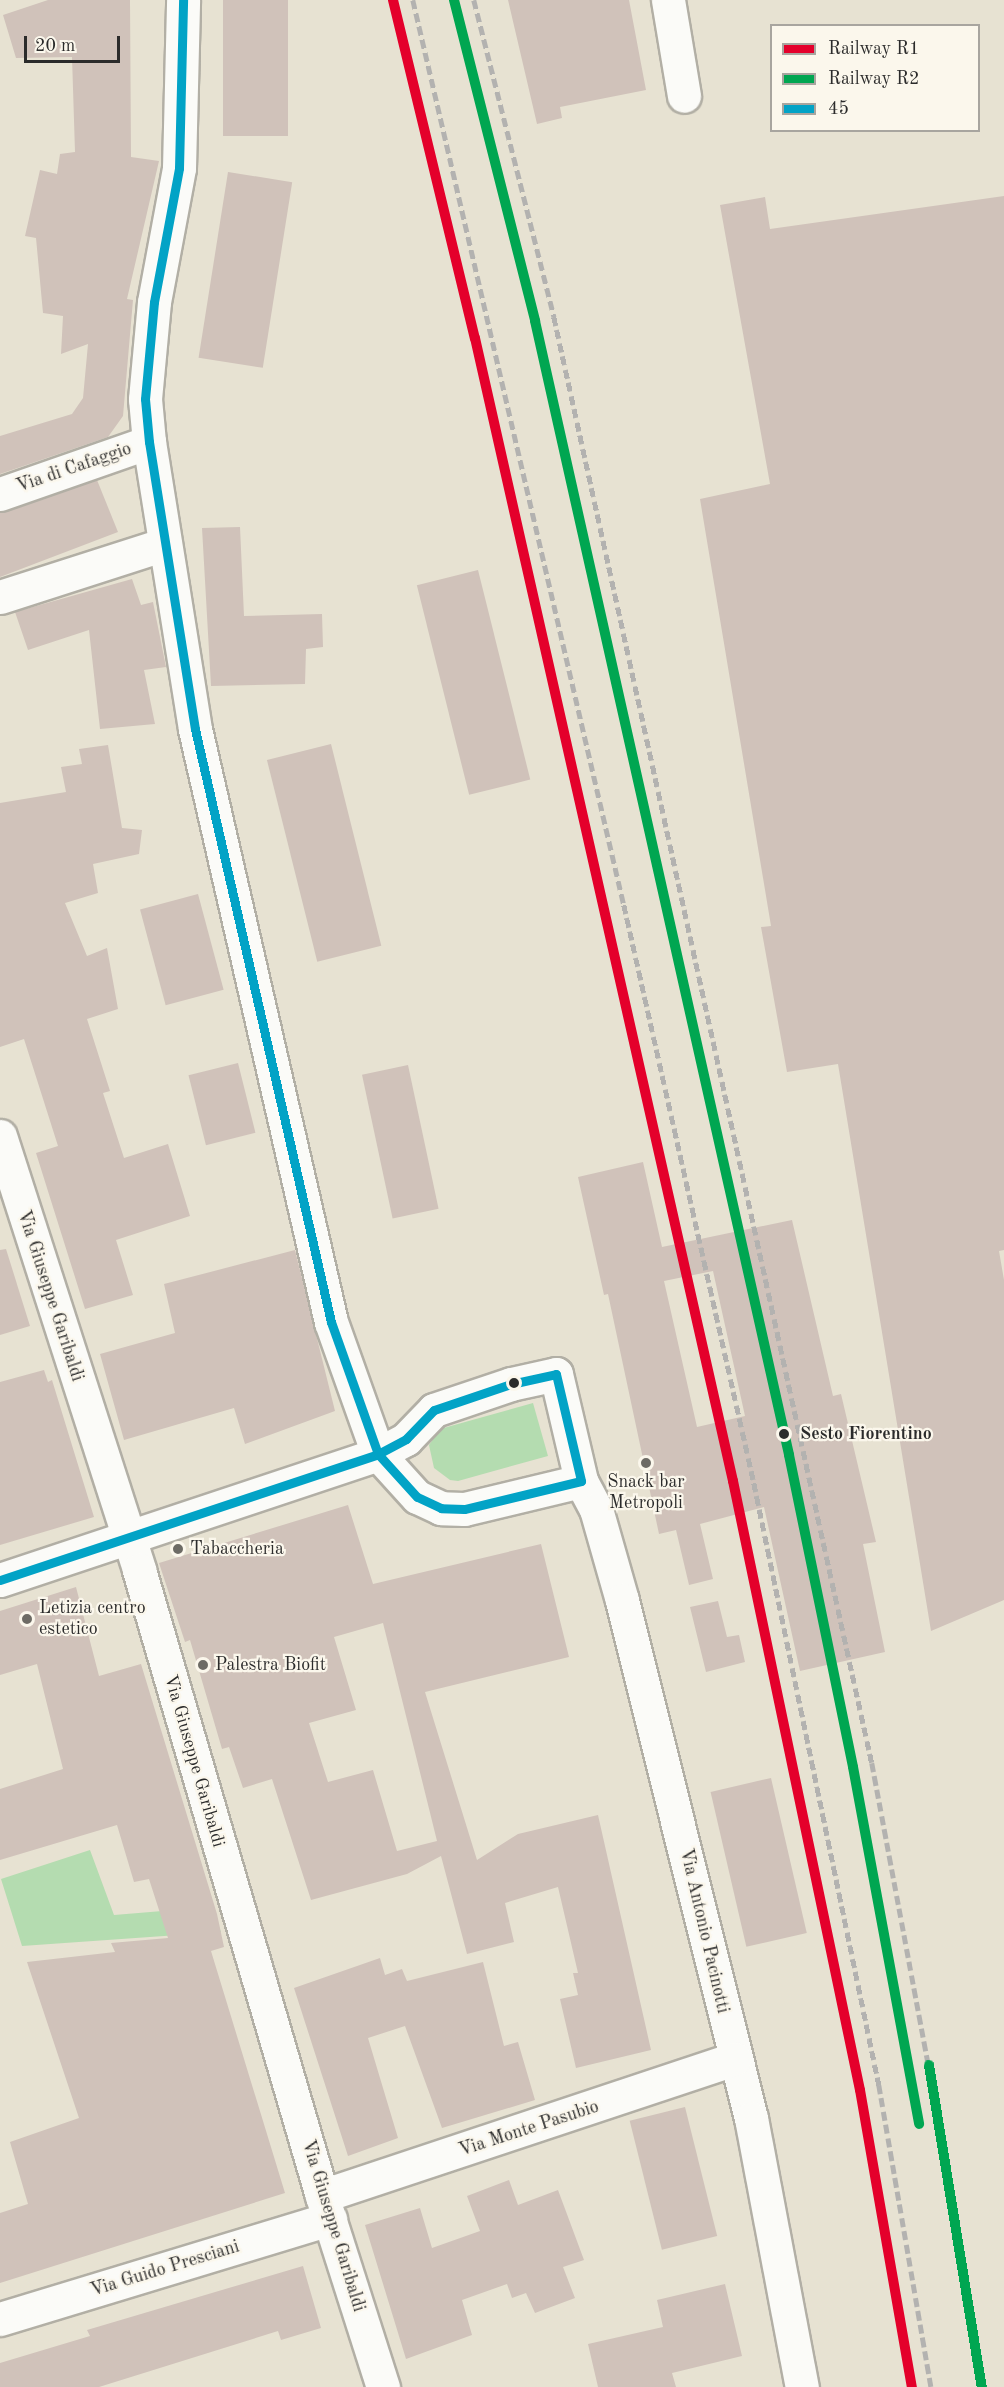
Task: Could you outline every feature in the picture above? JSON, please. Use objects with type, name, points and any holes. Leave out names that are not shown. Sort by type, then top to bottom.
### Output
[{"type":"street","points":[[183,0],[179,168],[154,302],[145,399],[149,442],[195,729],[332,1322],[378,1454],[417,1497],[441,1508],[464,1509],[581,1481]]},
{"type":"street","points":[[668,0],[684,96]]},
{"type":"street","name":"Via di Cafaggio","points":[[0,494],[149,442]]},
{"type":"street","points":[[0,597],[165,544]]},
{"type":"street","name":"Via Giuseppe Garibaldi","points":[[0,1136],[128,1539],[326,2207],[383,2387]]},
{"type":"street","name":"Via Antonio Pacinotti","points":[[378,1454],[406,1439],[434,1410],[511,1384],[556,1374],[581,1481],[596,1509],[622,1600],[751,2118],[802,2387]]},
{"type":"street","points":[[0,1580],[378,1454]]},
{"type":"street","name":"Via Monte Pasubio","points":[[326,2207],[735,2059]]},
{"type":"street","name":"Via Guido Presciani","points":[[0,2319],[326,2207]]},
{"type":"green space","points":[[533,1403],[548,1456],[458,1481],[450,1480],[434,1468],[429,1445],[440,1429]]},
{"type":"green space","points":[[90,1850],[114,1915],[211,1907],[221,1932],[22,1946],[1,1879]]},
{"type":"building","points":[[48,0],[130,0],[131,157],[159,161],[127,299],[133,300],[123,416],[108,437],[0,474],[0,436],[72,414],[83,398],[88,344],[61,354],[63,316],[43,313],[36,238],[25,236],[40,170],[57,174],[60,154],[75,152],[72,57],[16,58],[3,15]]},
{"type":"building","points":[[223,0],[288,0],[288,136],[223,136]]},
{"type":"building","points":[[508,0],[629,0],[646,90],[560,107],[562,118],[537,124]]},
{"type":"building","points":[[228,172],[292,182],[263,368],[199,358]]},
{"type":"building","points":[[1004,196],[1004,1250],[999,1251],[1004,1280],[1004,1600],[931,1631],[838,1064],[787,1072],[761,927],[771,926],[700,499],[770,484],[720,205],[765,197],[770,229]]},
{"type":"building","points":[[97,480],[118,532],[0,577],[0,512]]},
{"type":"building","points":[[240,527],[244,616],[322,614],[323,647],[306,649],[305,684],[211,686],[202,528]]},
{"type":"building","points":[[478,570],[530,780],[469,795],[417,585]]},
{"type":"building","points":[[132,579],[141,605],[153,602],[166,667],[144,670],[155,724],[100,729],[89,630],[28,650],[15,612]]},
{"type":"building","points":[[331,744],[381,946],[317,962],[267,760]]},
{"type":"building","points":[[108,745],[122,828],[142,830],[139,854],[93,864],[98,893],[65,903],[87,956],[107,948],[118,1009],[87,1019],[110,1091],[103,1093],[124,1158],[168,1144],[190,1216],[116,1240],[133,1295],[85,1309],[36,1153],[58,1146],[24,1039],[0,1047],[0,803],[66,792],[61,767],[82,764],[79,749]]},
{"type":"building","points":[[198,894],[224,990],[166,1005],[140,910]]},
{"type":"building","points":[[238,1063],[255,1133],[206,1145],[189,1075]]},
{"type":"building","points":[[408,1065],[439,1209],[393,1219],[362,1075]]},
{"type":"building","points":[[643,1162],[662,1247],[792,1220],[833,1396],[841,1394],[876,1542],[863,1544],[885,1652],[800,1671],[764,1507],[700,1524],[713,1579],[689,1585],[676,1530],[659,1534],[608,1294],[604,1295],[578,1177]],"holes":[[[713,1271],[745,1416],[697,1427],[664,1281]]]},
{"type":"building","points":[[6,1249],[30,1326],[0,1335],[0,1250]]},
{"type":"building","points":[[295,1250],[335,1411],[245,1444],[234,1408],[124,1440],[100,1354],[175,1333],[164,1284]]},
{"type":"building","points":[[44,1370],[48,1382],[52,1380],[94,1517],[0,1545],[0,1382]]},
{"type":"building","points":[[348,1505],[373,1584],[541,1544],[569,1657],[425,1692],[477,1860],[518,1834],[598,1815],[651,2050],[576,2068],[560,1999],[578,1995],[573,1973],[578,1973],[558,1887],[505,1903],[514,1942],[467,1954],[441,1856],[407,1874],[311,1900],[272,1779],[243,1788],[229,1747],[222,1749],[190,1640],[185,1642],[159,1563]],"holes":[[[383,1623],[437,1841],[397,1851],[373,1770],[328,1782],[309,1723],[356,1710],[334,1637]]]},
{"type":"building","points":[[76,1587],[99,1676],[141,1664],[217,1914],[224,1947],[211,1951],[285,2193],[0,2283],[0,2213],[28,2204],[10,2142],[79,2118],[27,1962],[115,1952],[111,1943],[168,1938],[149,1879],[134,1882],[117,1825],[0,1860],[0,1789],[63,1769],[37,1664],[0,1675],[0,1611]]},
{"type":"building","points":[[718,1601],[727,1637],[739,1635],[745,1662],[706,1672],[690,1607]]},
{"type":"building","points":[[771,1778],[807,1933],[746,1947],[711,1792]]},
{"type":"building","points":[[380,1958],[385,1975],[402,1969],[407,1981],[483,1962],[504,2046],[518,2042],[535,2100],[442,2128],[405,2026],[368,2038],[398,2138],[348,2156],[294,1988]]},
{"type":"building","points":[[685,2107],[717,2236],[662,2250],[630,2121]]},
{"type":"building","points":[[509,2180],[518,2205],[558,2190],[584,2260],[563,2267],[575,2298],[535,2313],[526,2293],[512,2298],[507,2284],[462,2300],[472,2335],[406,2359],[365,2225],[420,2208],[432,2248],[480,2231],[467,2196]]},
{"type":"building","points":[[303,2266],[321,2328],[281,2340],[278,2331],[99,2387],[0,2387],[0,2363],[90,2336],[87,2330]]},
{"type":"building","points":[[725,2284],[742,2356],[672,2373],[676,2387],[598,2387],[588,2344],[663,2327],[657,2300]]},
{"type":"railway","points":[[393,0],[475,338],[733,1481],[860,2090],[912,2387]]},
{"type":"railway","points":[[413,0],[624,905],[754,1483],[879,2085],[931,2387]]},
{"type":"railway","points":[[474,0],[554,317],[872,1763],[931,2077],[982,2387]]},
{"type":"rail line","name":"R1","points":[[393,0],[475,338],[733,1481],[860,2090],[912,2387]]},
{"type":"rail line","name":"R2","points":[[454,0],[535,321],[789,1455],[853,1767],[919,2124]]},
{"type":"rail line","name":"R2","points":[[929,2065],[982,2387]]},
{"type":"transit line","name":"45","points":[[0,1580],[378,1454],[406,1439],[434,1410],[511,1384],[556,1374],[581,1481],[464,1509],[441,1508],[417,1497],[378,1454],[331,1322],[195,729],[149,442],[145,399],[154,302],[179,168],[183,0]]},
{"type":"place","name":"Sesto Fiorentino","points":[[784,1434]]},
{"type":"place","name":"Snack bar Metropoli","points":[[646,1463]]},
{"type":"place","name":"Tabaccheria","points":[[178,1549]]},
{"type":"place","name":"Letizia centro estetico","points":[[27,1619]]},
{"type":"place","name":"Palestra Biofit","points":[[203,1665]]}]
